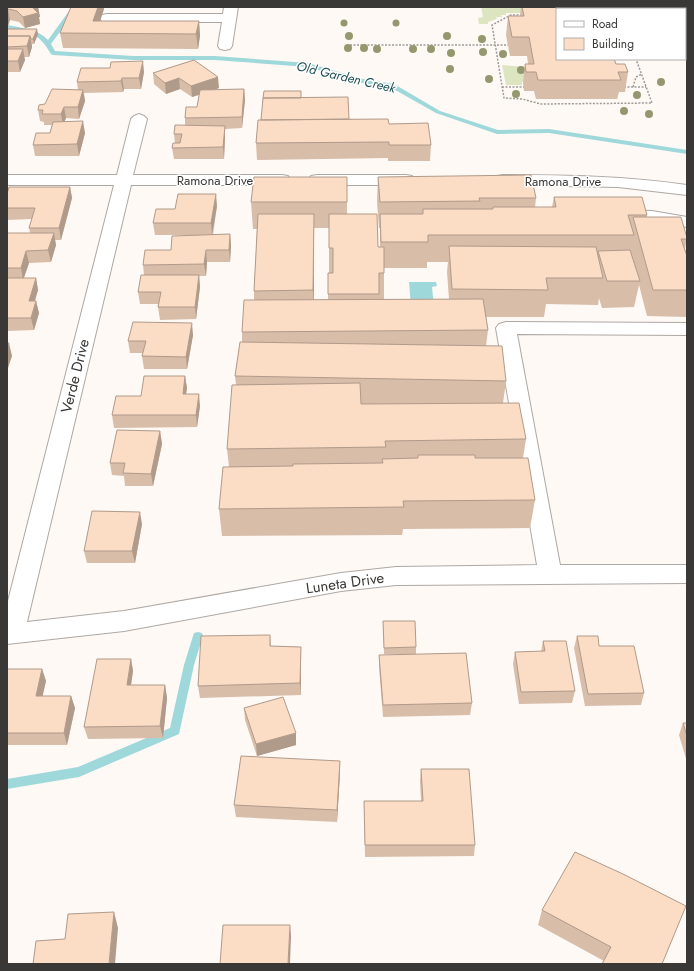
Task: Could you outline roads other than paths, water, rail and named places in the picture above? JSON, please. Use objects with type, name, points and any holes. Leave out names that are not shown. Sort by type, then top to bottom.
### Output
[{"type":"street","points":[[107,18],[230,13],[225,46]]},
{"type":"street","name":"Verde Drive","points":[[9,634],[139,119]]},
{"type":"street","name":"Ramona Drive","points":[[7,180],[419,180]]},
{"type":"street","name":"Ramona Drive","points":[[490,180],[600,181],[637,183],[687,190]]},
{"type":"street","points":[[634,216],[637,183]]},
{"type":"street","points":[[603,214],[652,216],[687,222]]},
{"type":"street","points":[[550,574],[533,473],[506,364],[506,328],[687,329]]},
{"type":"street","points":[[511,474],[533,473]]},
{"type":"street","name":"Luneta Drive","points":[[9,634],[124,621],[341,582],[396,576],[687,574]]},
{"type":"water","points":[[409,282],[436,282],[437,286],[432,287],[434,307],[411,307]]},
{"type":"waterway","points":[[49,43],[75,7]]},
{"type":"waterway","name":"Old Garden Creek","points":[[7,27],[29,31],[41,36],[50,45],[53,53],[133,58],[215,58],[308,65],[362,81],[392,85],[438,112],[497,132],[549,131],[687,152]]},
{"type":"waterway","points":[[7,784],[79,772],[175,731],[189,665],[198,636]]}]
